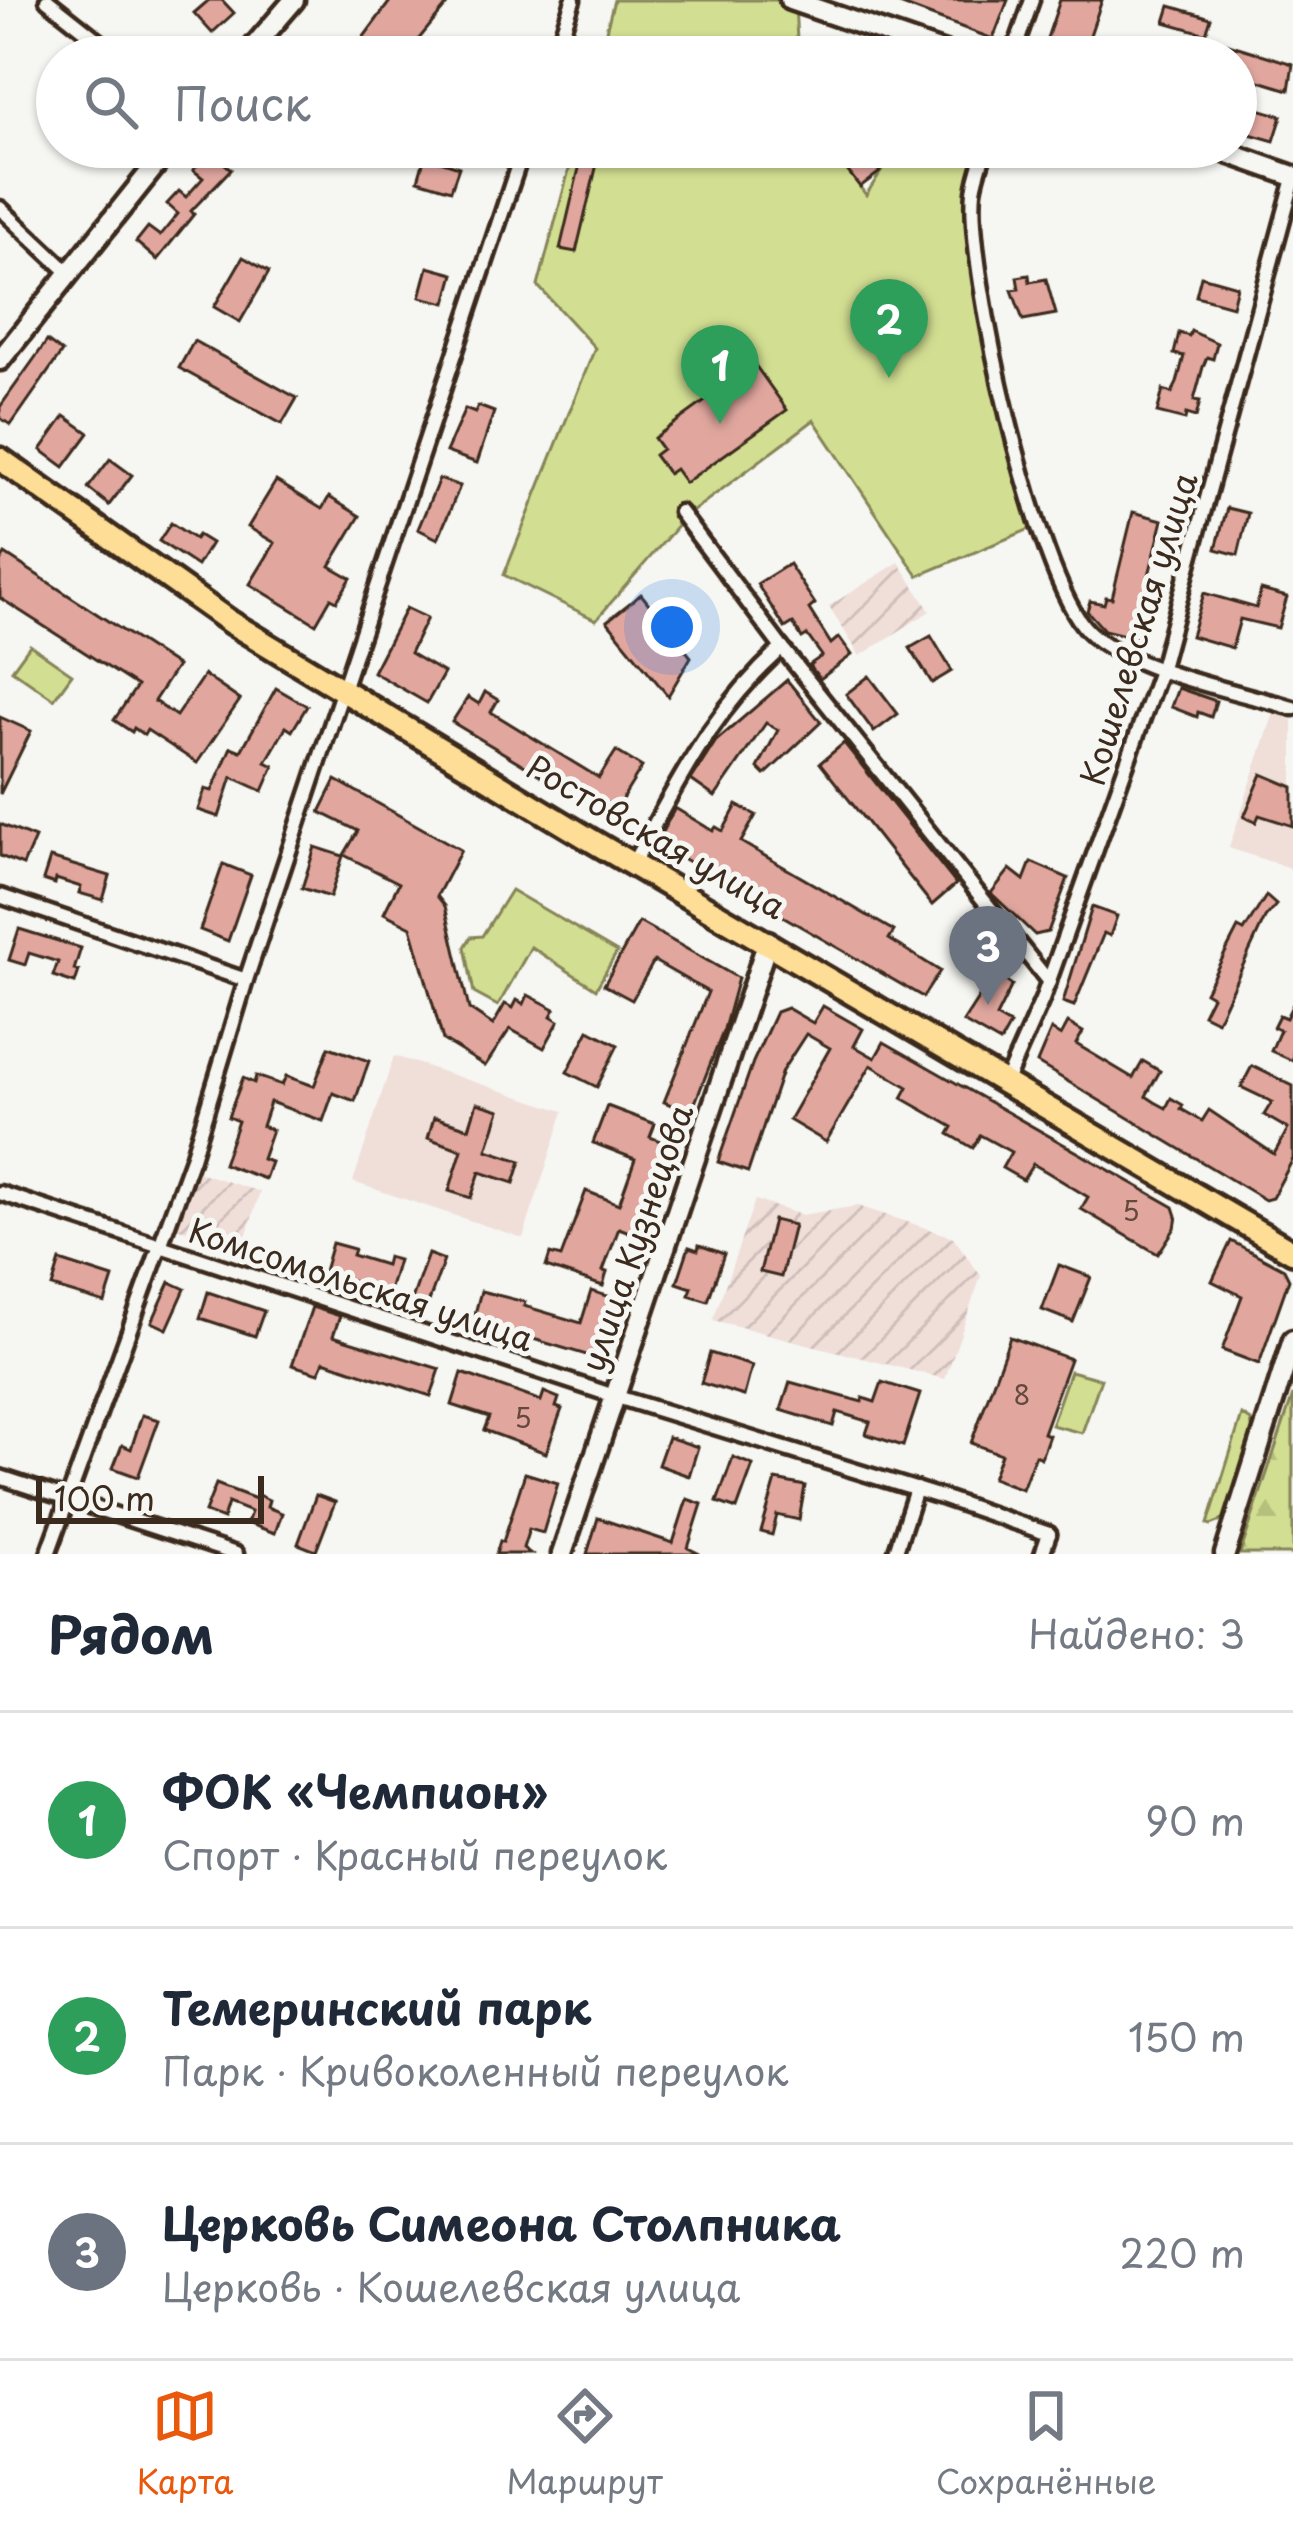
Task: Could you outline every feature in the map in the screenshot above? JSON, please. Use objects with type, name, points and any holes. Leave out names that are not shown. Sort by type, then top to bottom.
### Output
[{"type":"main road","name":"Ростовская улица","points":[[0,459],[176,587],[343,690],[1293,1252]]},
{"type":"street","points":[[47,0],[92,36]]},
{"type":"street","points":[[263,36],[294,0]]},
{"type":"street","points":[[561,36],[573,0]]},
{"type":"street","points":[[790,0],[895,36]]},
{"type":"street","points":[[1019,36],[1032,0]]},
{"type":"street","points":[[1257,165],[1293,179]]},
{"type":"street","points":[[0,360],[153,168]]},
{"type":"street","points":[[48,1554],[192,1158],[246,980],[517,168]]},
{"type":"street","points":[[980,168],[974,190],[975,233],[990,330],[1021,469],[1058,579],[1084,628],[1100,642],[1161,668],[1293,708]]},
{"type":"street","name":"Кошелевская улица","points":[[1006,1081],[1049,982],[1161,668],[1293,179]]},
{"type":"street","points":[[0,208],[68,272]]},
{"type":"street","points":[[680,512],[782,648],[1049,982]]},
{"type":"street","points":[[633,863],[708,730],[744,682],[782,648]]},
{"type":"street","points":[[0,896],[246,980]]},
{"type":"street","name":"улица Кузнецова","points":[[562,1554],[768,940]]},
{"type":"street","name":"Комсомольская улица","points":[[0,1193],[614,1396],[1052,1533],[1042,1554]]},
{"type":"street","points":[[1225,1554],[1293,1340]]},
{"type":"street","points":[[0,1478],[236,1554]]},
{"type":"street","points":[[895,1554],[916,1489]]},
{"type":"shaded area","points":[[899,562],[930,611],[860,656],[829,606]]},
{"type":"shaded area","points":[[1274,713],[1293,720],[1293,869],[1229,848]]},
{"type":"shaded area","points":[[394,1056],[564,1111],[523,1238],[353,1182]]},
{"type":"shaded area","points":[[195,1171],[260,1192],[242,1249],[176,1228]]},
{"type":"shaded area","points":[[755,1200],[801,1215],[858,1206],[953,1237],[981,1276],[945,1379],[713,1320]]},
{"type":"green space","points":[[614,0],[781,0],[795,5],[797,36],[605,36]]},
{"type":"green space","points":[[569,168],[845,168],[866,195],[883,168],[973,168],[969,231],[982,337],[1030,529],[918,576],[814,420],[685,517],[596,620],[504,575],[595,348],[538,286]]},
{"type":"green space","points":[[30,645],[72,674],[54,699],[12,670]]},
{"type":"green space","points":[[511,890],[617,952],[596,989],[531,947],[498,1006],[474,993],[465,947],[471,937],[482,936]]},
{"type":"green space","points":[[1070,1371],[1101,1379],[1082,1433],[1051,1425]]},
{"type":"green space","points":[[1293,1395],[1293,1554],[1240,1554]]},
{"type":"green space","points":[[1242,1415],[1251,1421],[1253,1433],[1226,1519],[1211,1525],[1208,1524]]},
{"type":"building","points":[[209,0],[222,0],[234,13],[212,33],[194,13]]},
{"type":"building","points":[[391,0],[451,0],[421,36],[364,36]]},
{"type":"building","points":[[889,0],[1008,0],[994,36]]},
{"type":"building","points":[[1060,0],[1102,0],[1090,36],[1048,36]]},
{"type":"building","points":[[1170,6],[1211,18],[1206,34],[1165,22]]},
{"type":"building","points":[[1257,53],[1293,64],[1289,90],[1257,80]]},
{"type":"building","points":[[1257,108],[1282,116],[1274,141],[1257,136]]},
{"type":"building","points":[[422,168],[459,168],[451,190],[418,180]]},
{"type":"building","points":[[579,168],[596,168],[576,252],[560,249]]},
{"type":"building","points":[[845,168],[877,168],[880,172],[860,187]]},
{"type":"building","points":[[231,169],[191,211],[194,214],[157,260],[136,242],[148,227],[160,236],[178,214],[167,204],[179,191],[186,197],[203,178],[193,170]]},
{"type":"building","points":[[243,257],[269,272],[240,322],[214,307]]},
{"type":"building","points":[[428,267],[454,274],[446,303],[420,297]]},
{"type":"building","points":[[1029,275],[1030,282],[1046,279],[1056,314],[1023,320],[1012,290],[1019,289],[1017,277]]},
{"type":"building","points":[[1201,276],[1237,286],[1232,306],[1196,296]]},
{"type":"building","points":[[1191,331],[1217,343],[1213,359],[1207,357],[1203,367],[1194,400],[1200,401],[1196,417],[1186,414],[1185,420],[1157,413],[1163,390],[1172,393],[1177,383],[1184,356],[1174,354],[1179,333],[1189,336]]},
{"type":"building","points":[[47,341],[62,352],[11,425],[0,418],[0,407]]},
{"type":"building","points":[[194,341],[297,398],[282,424],[179,368]]},
{"type":"building","points":[[755,365],[787,410],[685,483],[675,469],[668,474],[654,455],[662,449],[654,438]]},
{"type":"building","points":[[478,406],[494,412],[477,463],[446,452],[465,409],[475,413]]},
{"type":"building","points":[[65,416],[89,433],[64,467],[41,450]]},
{"type":"building","points":[[110,459],[132,475],[109,505],[88,488]]},
{"type":"building","points":[[439,479],[460,486],[438,539],[418,529]]},
{"type":"building","points":[[276,481],[322,509],[329,497],[360,516],[330,566],[351,578],[337,601],[331,598],[316,624],[250,584],[275,543],[248,527]]},
{"type":"building","points":[[1227,508],[1248,513],[1238,555],[1216,549]]},
{"type":"building","points":[[1133,512],[1163,520],[1149,575],[1156,577],[1141,639],[1104,630],[1087,611],[1090,601],[1104,604],[1106,597],[1112,598]]},
{"type":"building","points":[[171,523],[211,543],[197,566],[159,541]]},
{"type":"building","points":[[5,554],[177,666],[154,701],[176,716],[204,675],[240,700],[197,763],[147,730],[144,735],[134,728],[132,732],[114,720],[137,686],[0,598],[0,562]]},
{"type":"building","points":[[789,564],[815,604],[809,609],[831,644],[839,637],[852,655],[820,679],[809,665],[822,656],[793,623],[785,628],[757,584]]},
{"type":"building","points":[[1261,590],[1287,597],[1278,628],[1240,619],[1232,648],[1191,636],[1204,593],[1256,608]]},
{"type":"building","points":[[641,594],[691,657],[668,696],[607,621]]},
{"type":"building","points":[[406,608],[427,618],[410,653],[444,673],[427,703],[373,672]]},
{"type":"building","points":[[931,636],[952,671],[932,683],[910,648]]},
{"type":"building","points":[[869,676],[898,714],[874,732],[846,694]]},
{"type":"building","points":[[787,680],[821,722],[765,775],[758,768],[778,730],[766,723],[715,797],[691,780],[716,741]]},
{"type":"building","points":[[276,688],[307,706],[292,731],[286,727],[266,762],[274,766],[263,791],[232,777],[219,817],[198,810],[231,747],[241,751]]},
{"type":"building","points":[[1178,688],[1216,701],[1211,717],[1171,707]]},
{"type":"building","points":[[485,692],[498,700],[491,712],[599,778],[616,751],[642,767],[616,809],[598,798],[593,807],[452,722],[468,697],[479,704]]},
{"type":"building","points":[[0,717],[31,731],[0,794]]},
{"type":"building","points":[[844,743],[956,884],[932,905],[820,763]]},
{"type":"building","points":[[1262,774],[1293,787],[1293,826],[1259,815],[1256,822],[1244,817]]},
{"type":"building","points":[[336,780],[461,850],[437,896],[445,906],[469,1009],[493,1025],[505,1004],[513,1008],[517,1000],[524,1004],[528,995],[555,1009],[551,1016],[559,1021],[544,1048],[510,1029],[485,1066],[443,1040],[411,927],[384,913],[399,883],[344,855],[358,831],[320,812]]},
{"type":"building","points":[[737,805],[756,815],[741,842],[894,931],[889,939],[940,971],[923,997],[656,843],[675,808],[713,831],[716,827],[723,831]]},
{"type":"building","points":[[0,824],[35,838],[23,865],[0,856]]},
{"type":"building","points":[[315,847],[343,856],[330,897],[302,888]]},
{"type":"building","points":[[50,858],[110,876],[103,900],[79,893],[81,887],[43,880]]},
{"type":"building","points":[[1031,862],[1068,878],[1048,932],[1035,935],[991,893],[1010,869],[1024,880]]},
{"type":"building","points":[[223,864],[251,875],[228,941],[200,930]]},
{"type":"building","points":[[1266,896],[1276,905],[1265,918],[1217,1021],[1203,1014],[1212,996],[1205,992],[1238,928],[1244,931]]},
{"type":"building","points":[[1092,907],[1117,916],[1110,936],[1104,933],[1074,1006],[1063,1002]]},
{"type":"building","points":[[639,922],[738,978],[691,1113],[664,1102],[708,992],[654,961],[632,1000],[604,985]]},
{"type":"building","points":[[19,929],[81,948],[75,983],[53,976],[58,962],[29,953],[25,965],[9,960]]},
{"type":"building","points":[[999,976],[1012,985],[996,1017],[1010,1025],[1000,1043],[963,1022],[990,980]]},
{"type":"building","points":[[1293,1004],[1293,1061],[1271,1051],[1280,1030],[1273,1027],[1279,1015],[1286,1018]]},
{"type":"building","points":[[823,1006],[863,1029],[854,1046],[875,1058],[884,1042],[1174,1207],[1175,1228],[1158,1254],[1081,1209],[1088,1197],[1047,1172],[1033,1164],[1023,1180],[1002,1168],[1011,1152],[980,1135],[973,1148],[949,1134],[953,1127],[902,1098],[908,1087],[871,1065],[826,1142],[789,1120],[830,1048],[806,1034],[782,1071],[748,1172],[718,1162],[776,1012],[787,1008],[813,1023]]},
{"type":"building","points":[[1068,1023],[1083,1032],[1076,1044],[1133,1078],[1143,1061],[1160,1071],[1146,1096],[1155,1102],[1166,1108],[1171,1098],[1202,1121],[1209,1110],[1274,1154],[1288,1129],[1264,1115],[1272,1102],[1241,1087],[1252,1066],[1293,1086],[1293,1159],[1272,1198],[1265,1200],[1037,1063],[1051,1030],[1061,1036]]},
{"type":"building","points":[[589,1030],[618,1045],[597,1087],[567,1072]]},
{"type":"building","points":[[329,1047],[369,1061],[355,1101],[333,1093],[323,1121],[270,1102],[262,1126],[272,1130],[262,1159],[271,1162],[265,1179],[223,1164],[238,1121],[228,1117],[243,1078],[254,1083],[256,1076],[282,1085],[286,1076],[314,1086]]},
{"type":"building","points":[[477,1103],[500,1110],[487,1150],[521,1161],[514,1183],[480,1172],[471,1198],[449,1191],[462,1150],[428,1138],[434,1117],[469,1128]]},
{"type":"building","points":[[607,1106],[655,1124],[650,1137],[678,1148],[645,1238],[619,1228],[603,1271],[607,1272],[603,1286],[546,1267],[550,1254],[561,1257],[586,1191],[619,1204],[635,1159],[593,1143]]},
{"type":"building","points":[[773,1220],[794,1225],[781,1277],[760,1272]]},
{"type":"building","points":[[1231,1241],[1284,1269],[1289,1279],[1259,1364],[1222,1350],[1242,1296],[1212,1281]]},
{"type":"building","points":[[332,1243],[385,1265],[387,1257],[398,1260],[388,1295],[324,1271]]},
{"type":"building","points":[[699,1245],[724,1254],[708,1301],[689,1295],[692,1288],[677,1283],[689,1247],[698,1250]]},
{"type":"building","points":[[428,1254],[444,1260],[427,1307],[411,1302]]},
{"type":"building","points":[[60,1261],[113,1278],[105,1303],[52,1287]]},
{"type":"building","points":[[1059,1265],[1091,1277],[1073,1322],[1042,1310]]},
{"type":"building","points":[[170,1282],[185,1289],[167,1329],[152,1322]]},
{"type":"building","points":[[481,1291],[581,1323],[591,1291],[621,1300],[603,1360],[473,1321]]},
{"type":"building","points":[[208,1292],[264,1311],[255,1336],[200,1318]]},
{"type":"building","points":[[312,1307],[340,1316],[333,1336],[440,1369],[431,1396],[324,1361],[319,1373],[292,1365]]},
{"type":"building","points":[[1010,1337],[1070,1359],[1043,1433],[1049,1435],[1041,1458],[1035,1455],[1022,1489],[992,1478],[1001,1454],[971,1443]]},
{"type":"building","points":[[710,1353],[752,1366],[744,1396],[701,1383]]},
{"type":"building","points":[[462,1373],[541,1401],[544,1392],[559,1398],[556,1407],[562,1409],[546,1453],[484,1430],[489,1417],[452,1405]]},
{"type":"building","points":[[790,1382],[862,1402],[863,1398],[875,1402],[882,1382],[920,1394],[903,1446],[866,1434],[870,1422],[837,1412],[833,1426],[781,1410]]},
{"type":"building","points":[[142,1415],[159,1420],[138,1477],[113,1468],[122,1445],[131,1449]]},
{"type":"building","points":[[668,1437],[698,1447],[689,1476],[658,1465]]},
{"type":"building","points":[[733,1457],[753,1465],[737,1509],[717,1502]]},
{"type":"building","points":[[525,1473],[558,1483],[543,1533],[529,1529],[523,1548],[531,1554],[496,1554],[503,1542]]},
{"type":"building","points":[[776,1480],[805,1486],[799,1520],[777,1515],[772,1535],[761,1532]]},
{"type":"building","points":[[216,1484],[269,1500],[267,1507],[282,1513],[275,1533],[247,1523],[251,1512],[228,1503],[223,1519],[205,1512]]},
{"type":"building","points":[[316,1495],[335,1502],[316,1551],[298,1544]]},
{"type":"building","points":[[687,1499],[702,1504],[688,1548],[700,1554],[587,1554],[598,1518],[673,1543]]},
{"type":"place","name":"Темеринский парк","points":[[889,378]]},
{"type":"place","name":"ФОК «Чемпион»","points":[[720,424]]},
{"type":"place","name":"Церковь Симеона Столпника","points":[[988,1005]]}]
